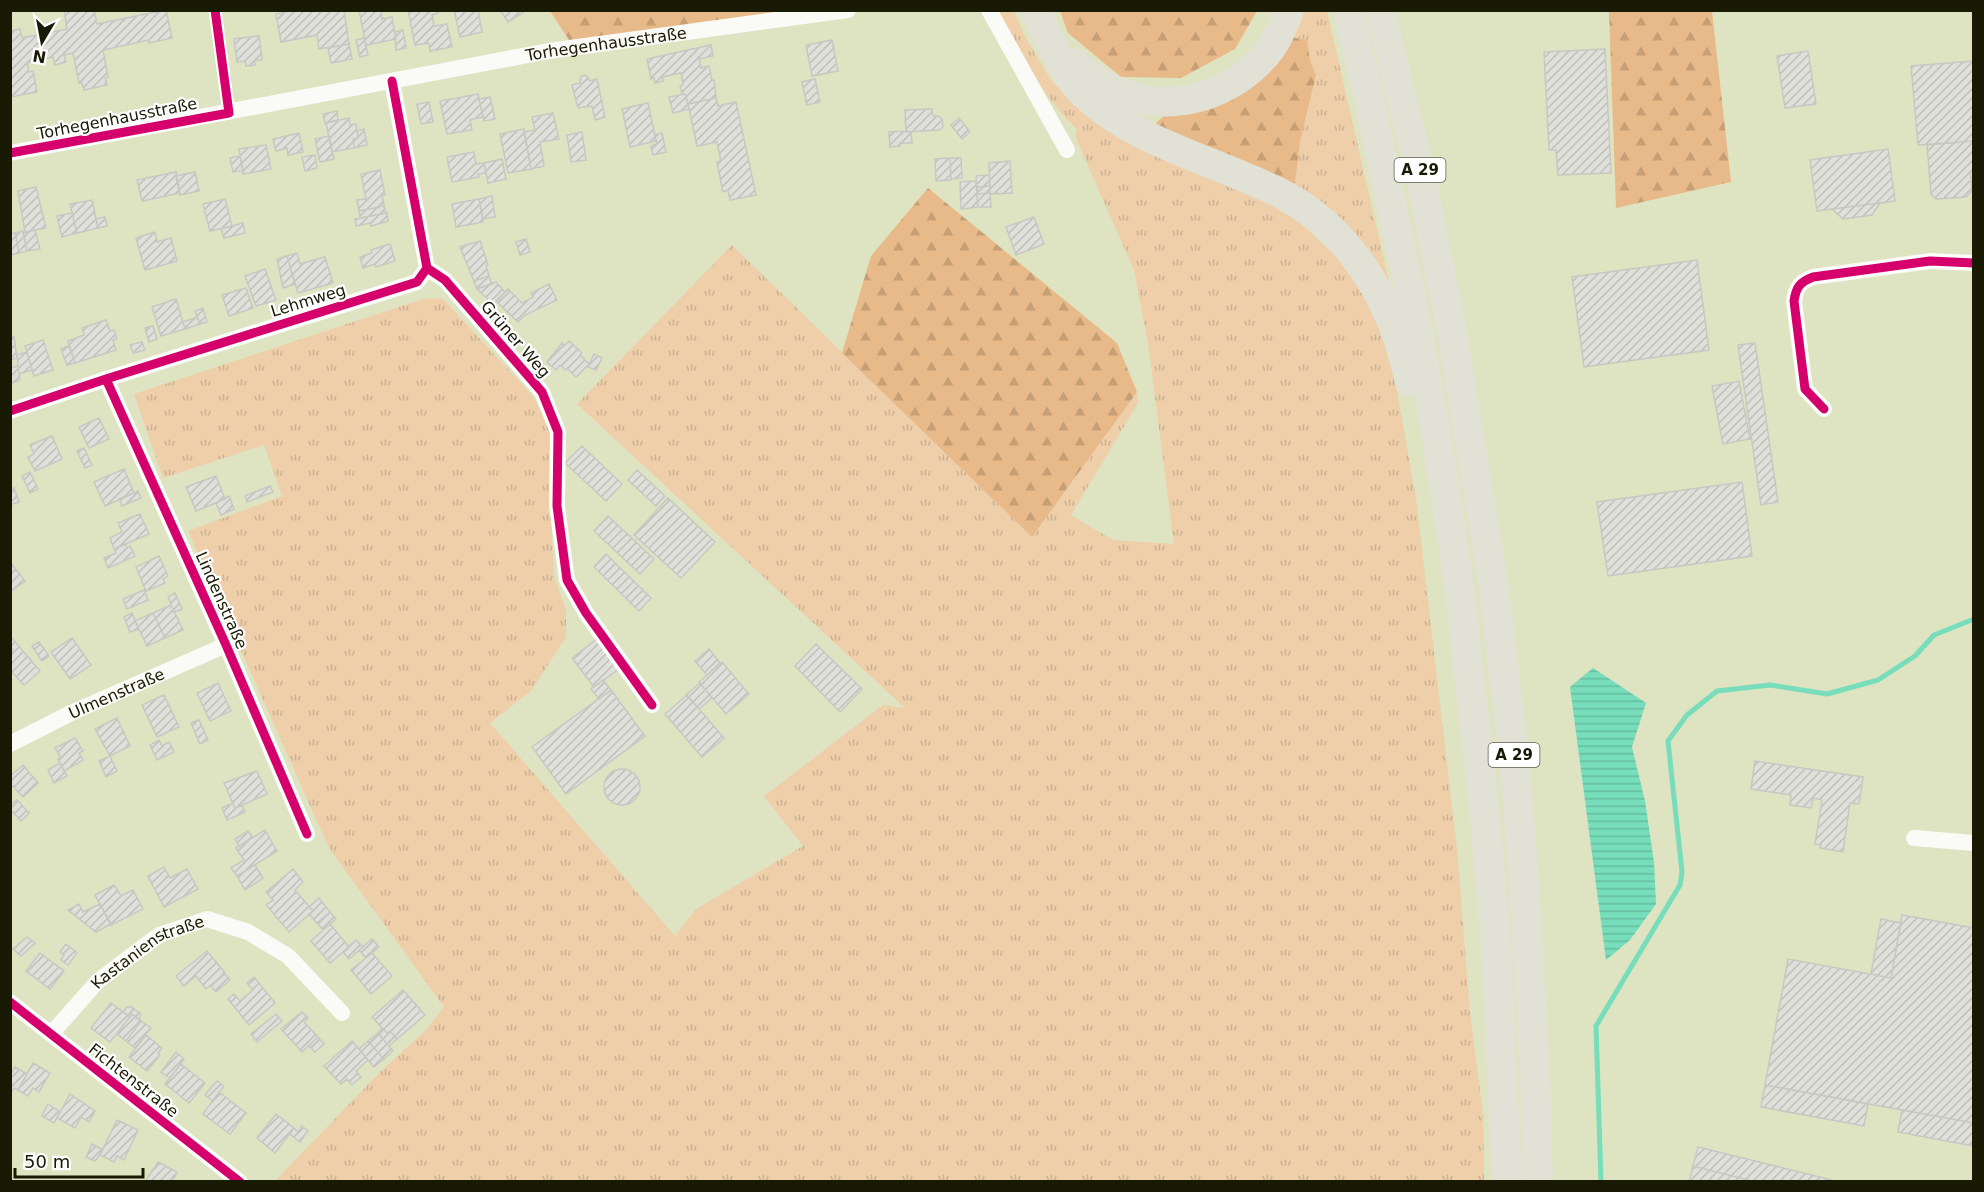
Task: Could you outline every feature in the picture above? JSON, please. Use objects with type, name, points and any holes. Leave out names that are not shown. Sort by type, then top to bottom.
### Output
[{"type":"highway","points":[[1042,23],[1081,70],[1099,82],[1134,98],[1171,102],[1206,94],[1227,86],[1242,76],[1272,47],[1289,10]]},
{"type":"highway","name":"A 29","points":[[1347,10],[1365,80],[1414,311],[1458,576],[1486,828],[1496,950],[1507,1182]]},
{"type":"highway","name":"A 29","points":[[1380,10],[1424,191],[1452,332],[1493,581],[1514,755],[1523,866],[1536,1071],[1538,1182]]},
{"type":"highway","points":[[1042,23],[1071,79],[1106,111],[1155,141],[1281,193],[1312,213],[1338,236],[1358,260],[1382,299],[1410,377],[1424,446],[1440,554],[1458,576]]},
{"type":"street","name":"Torhegenhausstraße","points":[[10,153],[549,51],[848,10]]},
{"type":"street","points":[[989,10],[1067,150]]},
{"type":"street","points":[[392,81],[428,268]]},
{"type":"street","points":[[1824,409],[1805,389],[1794,301],[1796,288],[1803,281],[1813,277],[1930,261],[1974,263]]},
{"type":"street","name":"Lehmweg","points":[[10,411],[417,282],[428,268]]},
{"type":"street","name":"Grüner Weg","points":[[428,268],[445,280],[542,392],[558,432],[557,506],[567,580],[586,613],[652,705]]},
{"type":"street","name":"Lindenstraße","points":[[106,379],[226,645],[307,834]]},
{"type":"street","name":"Ulmenstraße","points":[[10,744],[71,713],[226,645]]},
{"type":"street","points":[[1914,838],[1974,843]]},
{"type":"street","name":"Kastanienstraße","points":[[51,1034],[98,981],[159,936],[207,919],[248,932],[288,956],[342,1013]]},
{"type":"street","name":"Fichtenstraße","points":[[10,1002],[240,1182]]},
{"type":"green space","points":[[550,11],[796,11],[569,40]]},
{"type":"green space","points":[[998,11],[1014,11],[1024,35],[1051,80],[1088,117],[1118,138],[1164,160],[1268,203],[1298,221],[1335,255],[1364,295],[1383,338],[1397,391],[1416,498],[1457,849],[1470,1012],[1483,1114],[1484,1181],[275,1181],[379,1073],[428,1028],[444,1007],[329,848],[188,531],[282,496],[264,445],[163,478],[134,394],[426,298],[443,299],[532,395],[551,431],[550,492],[554,576],[566,610],[566,637],[531,691],[490,723],[675,936],[696,909],[803,846],[764,796],[883,705],[905,708],[577,404],[732,245],[1032,537],[1137,392],[1138,403],[1071,515],[1113,540],[1174,544],[1148,343],[1134,270],[1075,136],[1077,129],[1042,88]]},
{"type":"green space","points":[[1060,11],[1257,11],[1235,49],[1181,78],[1121,77],[1068,33]]},
{"type":"green space","points":[[1294,11],[1327,11],[1393,299],[1277,185],[1295,182],[1300,142],[1316,75],[1310,60],[1307,40],[1285,36]]},
{"type":"green space","points":[[1609,11],[1712,11],[1731,182],[1616,208]]},
{"type":"green space","points":[[1285,36],[1307,40],[1310,60],[1316,75],[1300,142],[1295,183],[1277,185],[1155,124],[1173,108]]},
{"type":"green space","points":[[928,188],[1117,343],[1137,392],[1032,537],[842,353],[871,256]]},
{"type":"shaded area","points":[[1593,668],[1646,703],[1632,747],[1645,801],[1654,862],[1656,904],[1630,940],[1606,960],[1570,687]]},
{"type":"building","points":[[64,10],[94,10],[97,24],[166,10],[172,38],[149,43],[149,40],[103,50],[108,77],[105,78],[107,85],[84,90],[82,83],[79,83],[73,53],[64,55],[66,62],[55,65],[53,57],[27,63],[29,72],[33,71],[37,92],[10,97],[10,31],[20,29],[22,38],[67,29]]},
{"type":"building","points":[[295,10],[344,10],[349,44],[319,49],[317,35],[281,42],[276,14]]},
{"type":"building","points":[[359,10],[381,10],[382,19],[392,17],[396,39],[366,45]]},
{"type":"building","points":[[408,10],[437,10],[438,13],[432,15],[434,26],[447,24],[452,47],[430,51],[429,43],[415,45]]},
{"type":"building","points":[[454,10],[478,10],[482,32],[460,37]]},
{"type":"building","points":[[500,10],[525,10],[525,11],[508,22]]},
{"type":"building","points":[[403,30],[406,48],[396,50],[395,32]]},
{"type":"building","points":[[259,36],[262,60],[255,60],[255,65],[246,66],[245,61],[237,62],[234,39]]},
{"type":"building","points":[[364,38],[368,55],[360,57],[356,40]]},
{"type":"building","points":[[832,40],[838,71],[812,76],[806,45]]},
{"type":"building","points":[[349,44],[352,59],[331,63],[328,48]]},
{"type":"building","points":[[711,45],[713,56],[699,59],[701,68],[709,66],[712,80],[714,80],[716,98],[688,104],[680,86],[683,85],[681,73],[662,77],[663,81],[655,83],[654,78],[651,79],[647,59]]},
{"type":"building","points":[[1605,49],[1611,173],[1558,175],[1556,150],[1549,150],[1544,52]]},
{"type":"building","points":[[1808,51],[1816,104],[1785,108],[1777,56]]},
{"type":"building","points":[[1974,61],[1974,141],[1918,145],[1911,66]]},
{"type":"building","points":[[586,75],[590,81],[597,79],[605,117],[595,120],[592,106],[578,108],[572,85],[580,83],[581,76]]},
{"type":"building","points":[[815,79],[820,102],[807,105],[802,82]]},
{"type":"building","points":[[478,94],[483,117],[470,120],[472,130],[447,134],[440,101]]},
{"type":"building","points":[[685,94],[689,109],[673,113],[669,97]]},
{"type":"building","points":[[490,97],[495,119],[484,121],[479,99]]},
{"type":"building","points":[[716,98],[718,106],[736,102],[756,195],[730,200],[728,190],[723,192],[717,162],[721,161],[717,142],[697,146],[688,104]]},
{"type":"building","points":[[429,102],[433,122],[421,124],[417,104]]},
{"type":"building","points":[[648,103],[656,141],[630,147],[622,109]]},
{"type":"building","points":[[932,109],[933,116],[942,119],[943,127],[939,130],[906,132],[905,110]]},
{"type":"building","points":[[337,111],[338,120],[325,123],[323,114]]},
{"type":"building","points":[[553,113],[559,139],[540,142],[544,166],[531,169],[524,132],[535,130],[532,117]]},
{"type":"building","points":[[349,118],[350,125],[356,124],[358,138],[353,139],[354,148],[332,152],[326,123]]},
{"type":"building","points":[[959,118],[970,132],[962,139],[951,125]]},
{"type":"building","points":[[364,129],[367,145],[354,148],[353,139],[358,138],[357,131]]},
{"type":"building","points":[[524,129],[531,169],[508,173],[500,134]]},
{"type":"building","points":[[582,132],[586,160],[571,162],[567,135]]},
{"type":"building","points":[[889,132],[911,132],[912,143],[900,143],[900,146],[890,147]]},
{"type":"building","points":[[299,133],[303,152],[288,155],[287,148],[276,151],[273,139]]},
{"type":"building","points":[[662,133],[666,152],[653,155],[651,146],[657,144],[655,135]]},
{"type":"building","points":[[329,136],[334,159],[320,162],[315,139]]},
{"type":"building","points":[[1974,141],[1974,172],[1970,172],[1972,191],[1966,197],[1936,199],[1931,194],[1927,145]]},
{"type":"building","points":[[266,145],[271,169],[243,174],[239,149]]},
{"type":"building","points":[[1888,149],[1895,201],[1817,211],[1810,160]]},
{"type":"building","points":[[474,152],[476,164],[484,163],[486,173],[478,174],[479,177],[452,182],[447,157]]},
{"type":"building","points":[[315,155],[317,168],[305,171],[302,157]]},
{"type":"building","points":[[240,156],[243,170],[233,172],[230,158]]},
{"type":"building","points":[[950,158],[961,158],[962,178],[951,179]]},
{"type":"building","points":[[950,158],[951,180],[936,181],[935,159]]},
{"type":"building","points":[[502,159],[506,179],[488,183],[484,163]]},
{"type":"building","points":[[1010,161],[1012,193],[990,194],[989,163]]},
{"type":"building","points":[[380,170],[385,195],[382,195],[384,206],[359,211],[357,200],[366,199],[361,174]]},
{"type":"building","points":[[176,172],[180,193],[142,201],[137,180]]},
{"type":"building","points":[[195,172],[199,191],[180,195],[176,176]]},
{"type":"building","points":[[989,175],[990,186],[977,187],[976,176]]},
{"type":"building","points":[[976,181],[978,207],[961,209],[960,182]]},
{"type":"building","points":[[990,186],[990,193],[977,194],[977,187]]},
{"type":"building","points":[[36,187],[46,228],[25,232],[18,191]]},
{"type":"building","points":[[990,193],[991,207],[978,207],[977,194]]},
{"type":"building","points":[[492,196],[495,217],[483,219],[479,199]]},
{"type":"building","points":[[225,199],[232,226],[210,231],[203,204]]},
{"type":"building","points":[[479,199],[483,222],[456,227],[452,204]]},
{"type":"building","points":[[92,200],[98,228],[77,233],[70,204]]},
{"type":"building","points":[[1880,203],[1872,215],[1843,219],[1832,209]]},
{"type":"building","points":[[384,206],[386,213],[360,218],[359,211]]},
{"type":"building","points":[[72,213],[77,233],[62,237],[57,216]]},
{"type":"building","points":[[387,213],[388,221],[371,226],[370,223],[356,226],[355,219]]},
{"type":"building","points":[[105,217],[107,226],[98,228],[96,219]]},
{"type":"building","points":[[1034,217],[1044,244],[1016,255],[1006,227]]},
{"type":"building","points":[[243,223],[245,233],[224,238],[221,229]]},
{"type":"building","points":[[35,230],[40,249],[27,251],[23,233]]},
{"type":"building","points":[[23,231],[27,251],[19,253],[15,233]]},
{"type":"building","points":[[155,232],[157,242],[171,238],[177,261],[145,270],[136,238]]},
{"type":"building","points":[[15,233],[19,253],[10,255],[10,234]]},
{"type":"building","points":[[526,239],[530,252],[520,255],[516,242]]},
{"type":"building","points":[[480,241],[489,276],[474,281],[460,247]]},
{"type":"building","points":[[390,244],[395,261],[376,267],[375,264],[363,268],[360,257],[372,253],[371,250]]},
{"type":"building","points":[[297,253],[300,264],[325,257],[333,283],[298,293],[287,256]]},
{"type":"building","points":[[287,256],[295,284],[283,288],[277,259]]},
{"type":"building","points":[[1697,260],[1709,350],[1584,367],[1572,277]]},
{"type":"building","points":[[265,269],[276,300],[256,306],[245,276]]},
{"type":"building","points":[[489,276],[492,284],[477,289],[474,281]]},
{"type":"building","points":[[496,282],[505,292],[494,305],[477,289]]},
{"type":"building","points":[[549,284],[557,300],[525,315],[518,322],[496,301],[508,289],[522,303],[533,297],[531,293]]},
{"type":"building","points":[[246,288],[253,308],[229,316],[222,295]]},
{"type":"building","points":[[176,299],[185,329],[161,336],[152,307]]},
{"type":"building","points":[[203,308],[207,322],[200,324],[195,311]]},
{"type":"building","points":[[197,317],[200,324],[185,329],[183,322]]},
{"type":"building","points":[[106,320],[110,331],[114,330],[117,339],[113,340],[116,350],[75,363],[68,341],[84,335],[82,328]]},
{"type":"building","points":[[153,326],[157,339],[149,342],[145,328]]},
{"type":"building","points":[[10,333],[12,338],[14,337],[17,358],[10,360]]},
{"type":"building","points":[[43,340],[53,370],[34,376],[25,346]]},
{"type":"building","points":[[569,341],[582,353],[580,355],[589,364],[576,377],[567,368],[566,370],[560,365],[556,370],[547,362],[562,343],[564,346]]},
{"type":"building","points":[[142,342],[145,350],[133,353],[130,345]]},
{"type":"building","points":[[1755,343],[1778,502],[1761,505],[1738,345]]},
{"type":"building","points":[[69,346],[75,363],[67,365],[61,349]]},
{"type":"building","points":[[27,352],[32,370],[19,374],[17,355]]},
{"type":"building","points":[[594,354],[602,358],[596,370],[588,367]]},
{"type":"building","points":[[18,366],[20,380],[12,383],[10,368]]},
{"type":"building","points":[[1739,381],[1750,439],[1723,444],[1712,386]]},
{"type":"building","points":[[99,418],[109,439],[89,448],[79,427]]},
{"type":"building","points":[[52,436],[62,459],[35,471],[28,457],[34,454],[30,445]]},
{"type":"building","points":[[582,446],[622,484],[606,501],[565,463]]},
{"type":"building","points":[[84,448],[92,465],[85,468],[77,451]]},
{"type":"building","points":[[124,469],[134,493],[105,506],[94,482]]},
{"type":"building","points":[[637,470],[665,496],[656,506],[628,480]]},
{"type":"building","points":[[30,472],[38,489],[30,493],[22,476]]},
{"type":"building","points":[[216,476],[225,499],[196,511],[186,487]]},
{"type":"building","points":[[1742,482],[1752,556],[1608,576],[1597,502]]},
{"type":"building","points":[[270,486],[273,492],[247,502],[245,496]]},
{"type":"building","points":[[14,488],[19,502],[10,505],[10,489]]},
{"type":"building","points":[[138,491],[141,498],[122,506],[119,499]]},
{"type":"building","points":[[229,496],[234,509],[221,515],[216,503]]},
{"type":"building","points":[[668,498],[715,542],[681,578],[634,535]]},
{"type":"building","points":[[140,514],[149,534],[114,549],[110,538],[122,532],[118,523]]},
{"type":"building","points":[[608,516],[654,559],[640,574],[594,531]]},
{"type":"building","points":[[125,544],[127,548],[130,546],[135,556],[108,568],[104,558],[116,553],[114,549]]},
{"type":"building","points":[[606,554],[651,598],[639,611],[594,567]]},
{"type":"building","points":[[159,556],[168,576],[163,579],[165,583],[146,591],[136,567]]},
{"type":"building","points":[[10,562],[25,581],[10,592]]},
{"type":"building","points":[[144,590],[148,600],[127,609],[123,599]]},
{"type":"building","points":[[175,593],[182,609],[174,612],[168,597]]},
{"type":"building","points":[[171,605],[183,630],[165,638],[153,613]]},
{"type":"building","points":[[132,613],[139,629],[130,632],[124,617]]},
{"type":"building","points":[[153,613],[165,638],[147,646],[135,621]]},
{"type":"building","points":[[10,636],[40,671],[24,685],[10,670],[10,653],[13,650],[10,647]]},
{"type":"building","points":[[72,638],[91,665],[70,679],[51,652]]},
{"type":"building","points":[[597,639],[619,669],[594,687],[572,658]]},
{"type":"building","points":[[39,642],[49,656],[42,661],[32,646]]},
{"type":"building","points":[[816,644],[862,689],[840,712],[795,666]]},
{"type":"building","points":[[709,649],[720,663],[707,675],[695,661]]},
{"type":"building","points":[[722,662],[749,694],[726,714],[699,682]]},
{"type":"building","points":[[603,680],[611,690],[599,699],[591,689]]},
{"type":"building","points":[[218,683],[231,711],[210,721],[197,693]]},
{"type":"building","points":[[700,683],[712,698],[699,709],[686,695]]},
{"type":"building","points":[[611,690],[645,736],[566,794],[532,747]]},
{"type":"building","points":[[164,695],[179,727],[157,737],[142,705]]},
{"type":"building","points":[[687,695],[724,738],[702,757],[665,714]]},
{"type":"building","points":[[117,718],[130,746],[110,756],[95,729]]},
{"type":"building","points":[[199,720],[208,740],[200,744],[191,723]]},
{"type":"building","points":[[75,738],[83,751],[79,753],[83,760],[64,771],[58,759],[61,758],[55,748]]},
{"type":"building","points":[[159,740],[162,746],[169,742],[174,752],[157,760],[150,745]]},
{"type":"building","points":[[110,756],[117,771],[106,777],[99,761]]},
{"type":"building","points":[[1755,761],[1863,777],[1859,804],[1850,803],[1843,852],[1820,848],[1821,845],[1815,844],[1822,800],[1813,798],[1811,808],[1790,805],[1791,795],[1751,789]]},
{"type":"building","points":[[60,763],[67,776],[54,783],[48,770]]},
{"type":"building","points":[[23,765],[38,783],[23,797],[10,783],[10,776]]},
{"type":"building","points":[[622,769],[635,774],[640,787],[635,800],[622,805],[609,800],[604,787],[609,774]]},
{"type":"building","points":[[257,771],[267,794],[235,808],[224,783]]},
{"type":"building","points":[[17,800],[29,813],[21,821],[10,809],[10,805]]},
{"type":"building","points":[[233,803],[235,808],[242,805],[245,812],[227,820],[222,808]]},
{"type":"building","points":[[265,830],[277,851],[237,876],[231,868],[244,860],[236,848]]},
{"type":"building","points":[[248,831],[252,837],[239,846],[235,839]]},
{"type":"building","points":[[255,865],[263,878],[245,890],[237,876]]},
{"type":"building","points":[[164,867],[170,878],[187,869],[198,889],[164,907],[148,876]]},
{"type":"building","points":[[293,869],[303,882],[295,890],[313,911],[289,932],[266,905],[273,900],[266,892]]},
{"type":"building","points":[[114,885],[121,896],[133,890],[143,909],[111,925],[95,895]]},
{"type":"building","points":[[319,898],[330,912],[317,923],[309,914],[313,911],[309,907]]},
{"type":"building","points":[[79,904],[83,912],[100,904],[111,924],[96,932],[68,910]]},
{"type":"building","points":[[330,912],[336,919],[323,930],[317,923]]},
{"type":"building","points":[[1902,915],[1974,928],[1974,1123],[1765,1085],[1788,959],[1891,978]]},
{"type":"building","points":[[1881,919],[1901,923],[1891,978],[1871,974]]},
{"type":"building","points":[[330,924],[349,947],[330,963],[311,941]]},
{"type":"building","points":[[27,937],[35,943],[21,956],[13,949]]},
{"type":"building","points":[[372,939],[379,947],[366,958],[359,950]]},
{"type":"building","points":[[356,940],[363,947],[349,959],[343,952]]},
{"type":"building","points":[[66,944],[77,953],[68,965],[61,960],[64,955],[60,952]]},
{"type":"building","points":[[207,951],[225,973],[206,989],[196,976],[184,986],[176,976]]},
{"type":"building","points":[[40,953],[64,971],[50,989],[26,971]]},
{"type":"building","points":[[372,953],[392,976],[371,994],[351,970]]},
{"type":"building","points":[[225,974],[230,980],[216,992],[211,986]]},
{"type":"building","points":[[254,977],[275,1003],[249,1025],[228,999],[234,994],[240,1001],[253,990],[247,983]]},
{"type":"building","points":[[403,990],[425,1015],[397,1039],[390,1031],[387,1033],[372,1017]]},
{"type":"building","points":[[111,1003],[130,1017],[110,1042],[91,1028]]},
{"type":"building","points":[[127,1007],[141,1014],[139,1020],[132,1014],[130,1017],[123,1012]]},
{"type":"building","points":[[302,1012],[308,1018],[304,1022],[318,1037],[302,1052],[281,1029]]},
{"type":"building","points":[[132,1014],[141,1021],[126,1041],[117,1034]]},
{"type":"building","points":[[276,1014],[282,1021],[257,1042],[251,1034]]},
{"type":"building","points":[[141,1021],[151,1028],[135,1048],[126,1041]]},
{"type":"building","points":[[382,1028],[387,1033],[390,1031],[397,1039],[389,1046],[378,1033]]},
{"type":"building","points":[[378,1033],[393,1051],[384,1059],[368,1041]]},
{"type":"building","points":[[146,1035],[162,1048],[158,1053],[160,1055],[147,1071],[129,1057]]},
{"type":"building","points":[[318,1037],[324,1044],[315,1052],[309,1046]]},
{"type":"building","points":[[352,1041],[368,1060],[356,1071],[361,1077],[352,1085],[347,1079],[341,1084],[324,1066]]},
{"type":"building","points":[[368,1041],[384,1059],[374,1067],[359,1049]]},
{"type":"building","points":[[176,1052],[184,1059],[170,1078],[161,1072]]},
{"type":"building","points":[[33,1063],[50,1073],[39,1092],[33,1088],[28,1096],[18,1090]]},
{"type":"building","points":[[181,1064],[205,1083],[189,1103],[165,1084]]},
{"type":"building","points":[[15,1067],[27,1074],[18,1090],[14,1088],[10,1095],[10,1075]]},
{"type":"building","points":[[217,1081],[224,1086],[213,1101],[205,1095]]},
{"type":"building","points":[[1765,1085],[1868,1104],[1864,1126],[1761,1107]]},
{"type":"building","points":[[219,1092],[246,1113],[230,1134],[203,1114]]},
{"type":"building","points":[[70,1094],[95,1111],[89,1122],[81,1117],[75,1128],[57,1118]]},
{"type":"building","points":[[48,1104],[60,1112],[54,1123],[42,1116]]},
{"type":"building","points":[[1902,1110],[1974,1123],[1974,1146],[1898,1132]]},
{"type":"building","points":[[276,1114],[294,1128],[275,1153],[257,1138]]},
{"type":"building","points":[[117,1120],[138,1130],[124,1160],[117,1156],[114,1162],[100,1155]]},
{"type":"building","points":[[302,1126],[308,1131],[300,1142],[290,1134],[294,1128],[298,1132]]},
{"type":"building","points":[[92,1144],[103,1150],[95,1161],[86,1157]]},
{"type":"building","points":[[1698,1147],[1832,1180],[1831,1182],[1756,1182],[1693,1166]]},
{"type":"building","points":[[158,1162],[177,1172],[172,1182],[145,1182]]},
{"type":"building","points":[[1693,1166],[1756,1182],[1689,1182]]},
{"type":"waterway","points":[[1601,1182],[1596,1026],[1680,885],[1682,872],[1668,741],[1687,715],[1717,691],[1770,685],[1827,694],[1878,680],[1915,656],[1934,635],[1974,619]]},
{"type":"cycle path","points":[[10,153],[229,113],[215,10]]},
{"type":"cycle path","points":[[10,411],[417,282],[427,268],[392,81]]},
{"type":"cycle path","points":[[1824,409],[1805,389],[1794,301],[1797,289],[1802,283],[1813,277],[1930,261],[1974,263]]},
{"type":"cycle path","points":[[427,268],[445,280],[542,392],[558,432],[557,506],[567,580],[586,613],[652,705]]},
{"type":"cycle path","points":[[106,379],[226,645],[307,834]]},
{"type":"cycle path","points":[[10,1002],[240,1182]]}]
